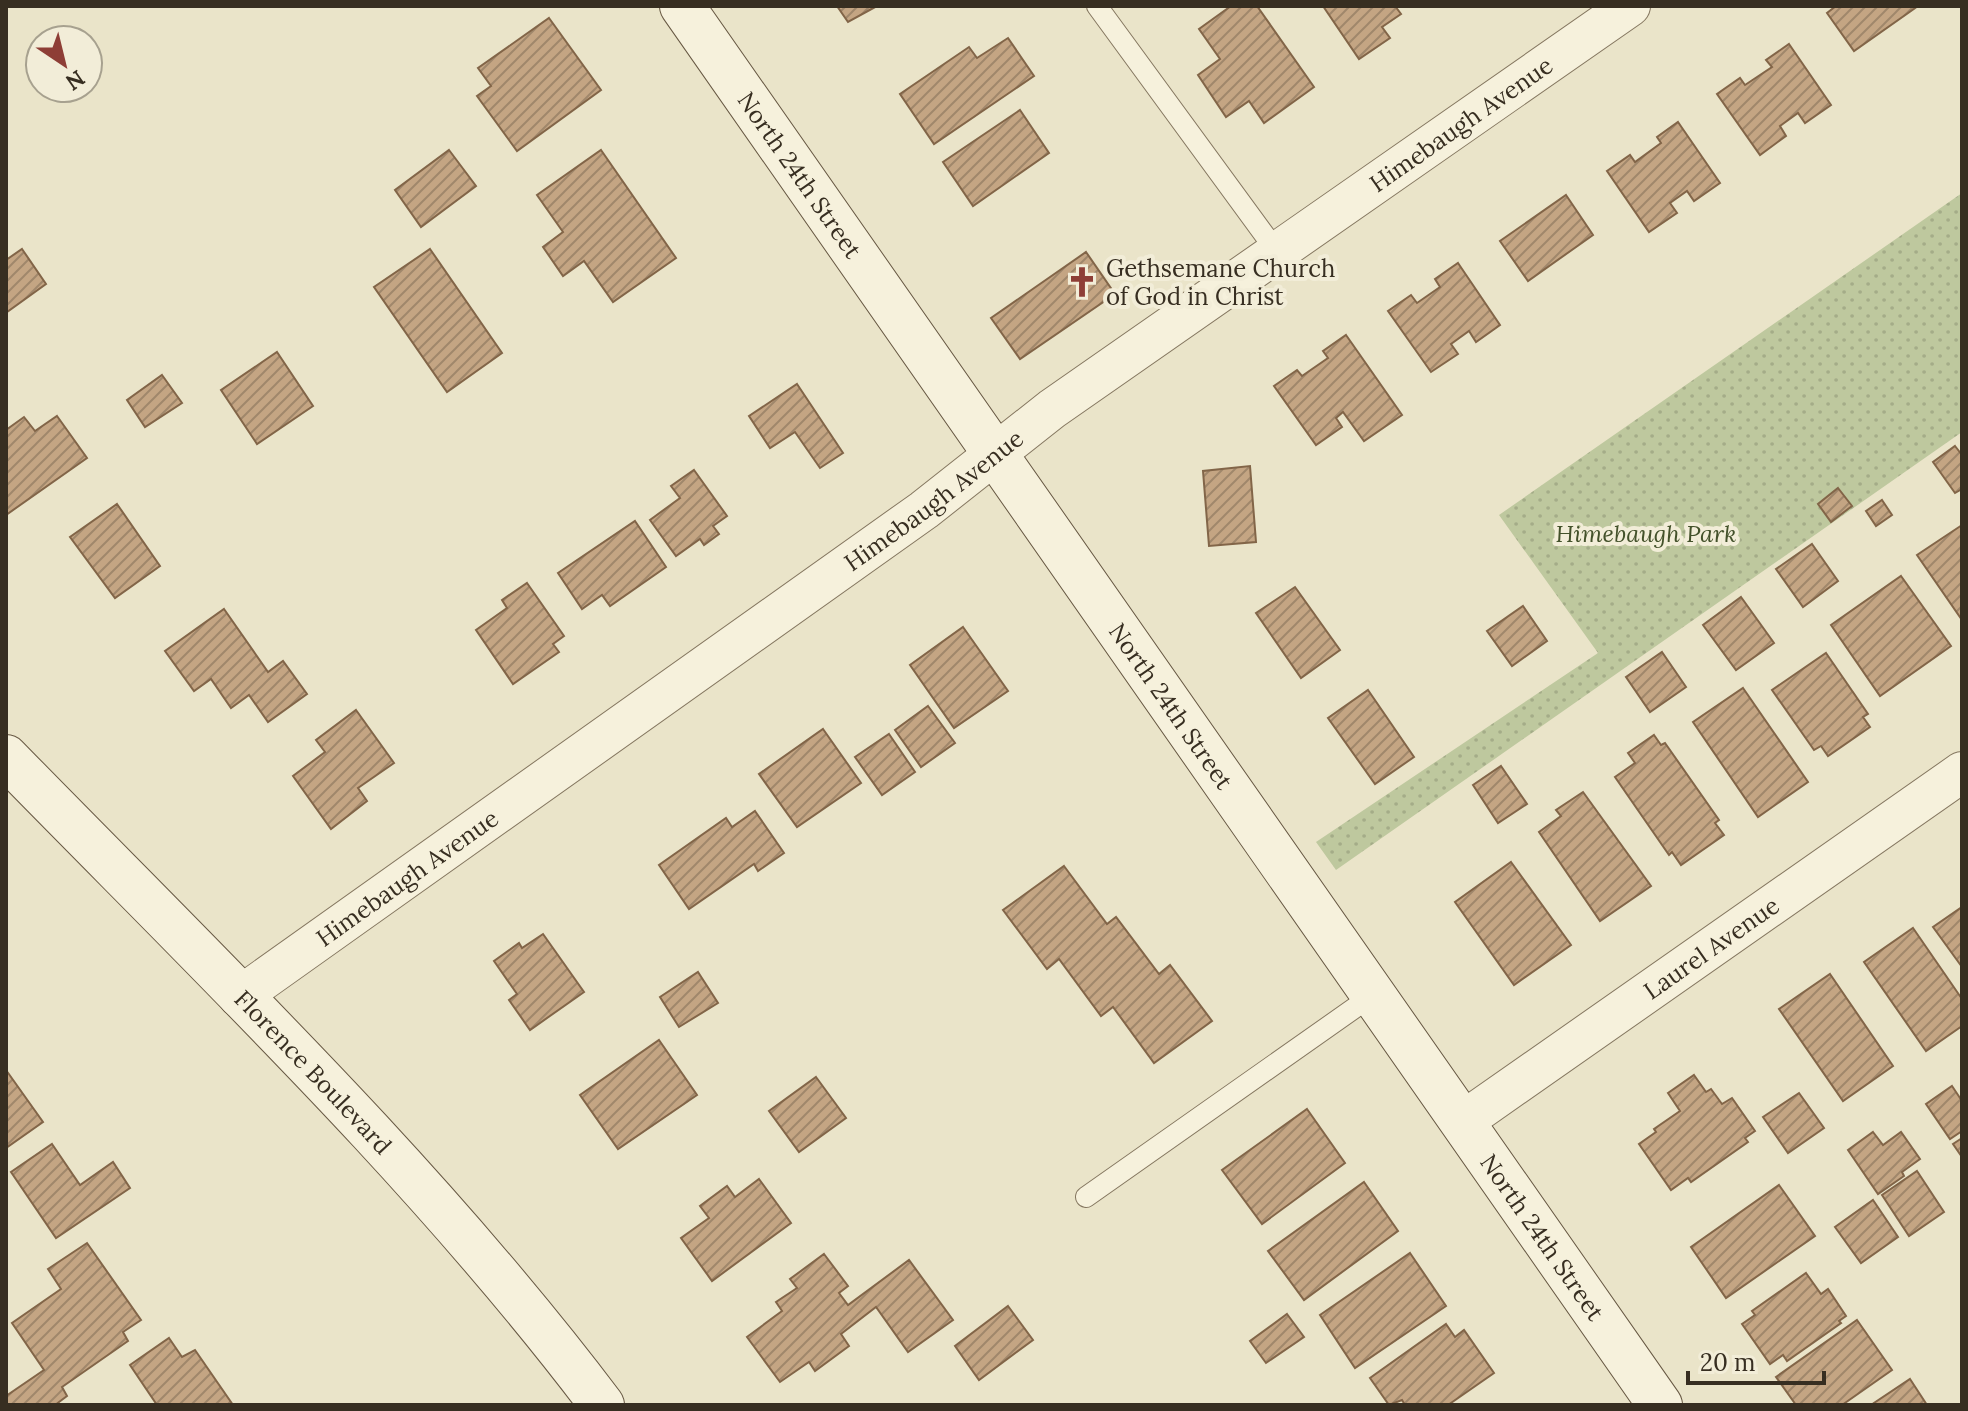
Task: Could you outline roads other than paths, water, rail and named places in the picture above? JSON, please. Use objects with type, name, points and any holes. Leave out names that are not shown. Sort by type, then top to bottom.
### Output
[{"type":"street","name":"North 24th Street","points":[[682,6],[1660,1405]]},
{"type":"street","name":"Himebaugh Avenue","points":[[239,997],[924,510],[1052,409],[1630,6]]},
{"type":"street","name":"Florence Boulevard","points":[[6,757],[362,1124],[531,1313],[602,1405]]},
{"type":"street","name":"Laurel Avenue","points":[[1462,1122],[1962,772]]},
{"type":"lane","points":[[1097,6],[1277,252]]},
{"type":"lane","points":[[1086,1197],[1373,995]]},
{"type":"place","name":"Gethsemane Church of God in Christ","points":[[1082,282]]},
{"type":"park label","name":"Himebaugh Park","points":[[1646,533]]}]
